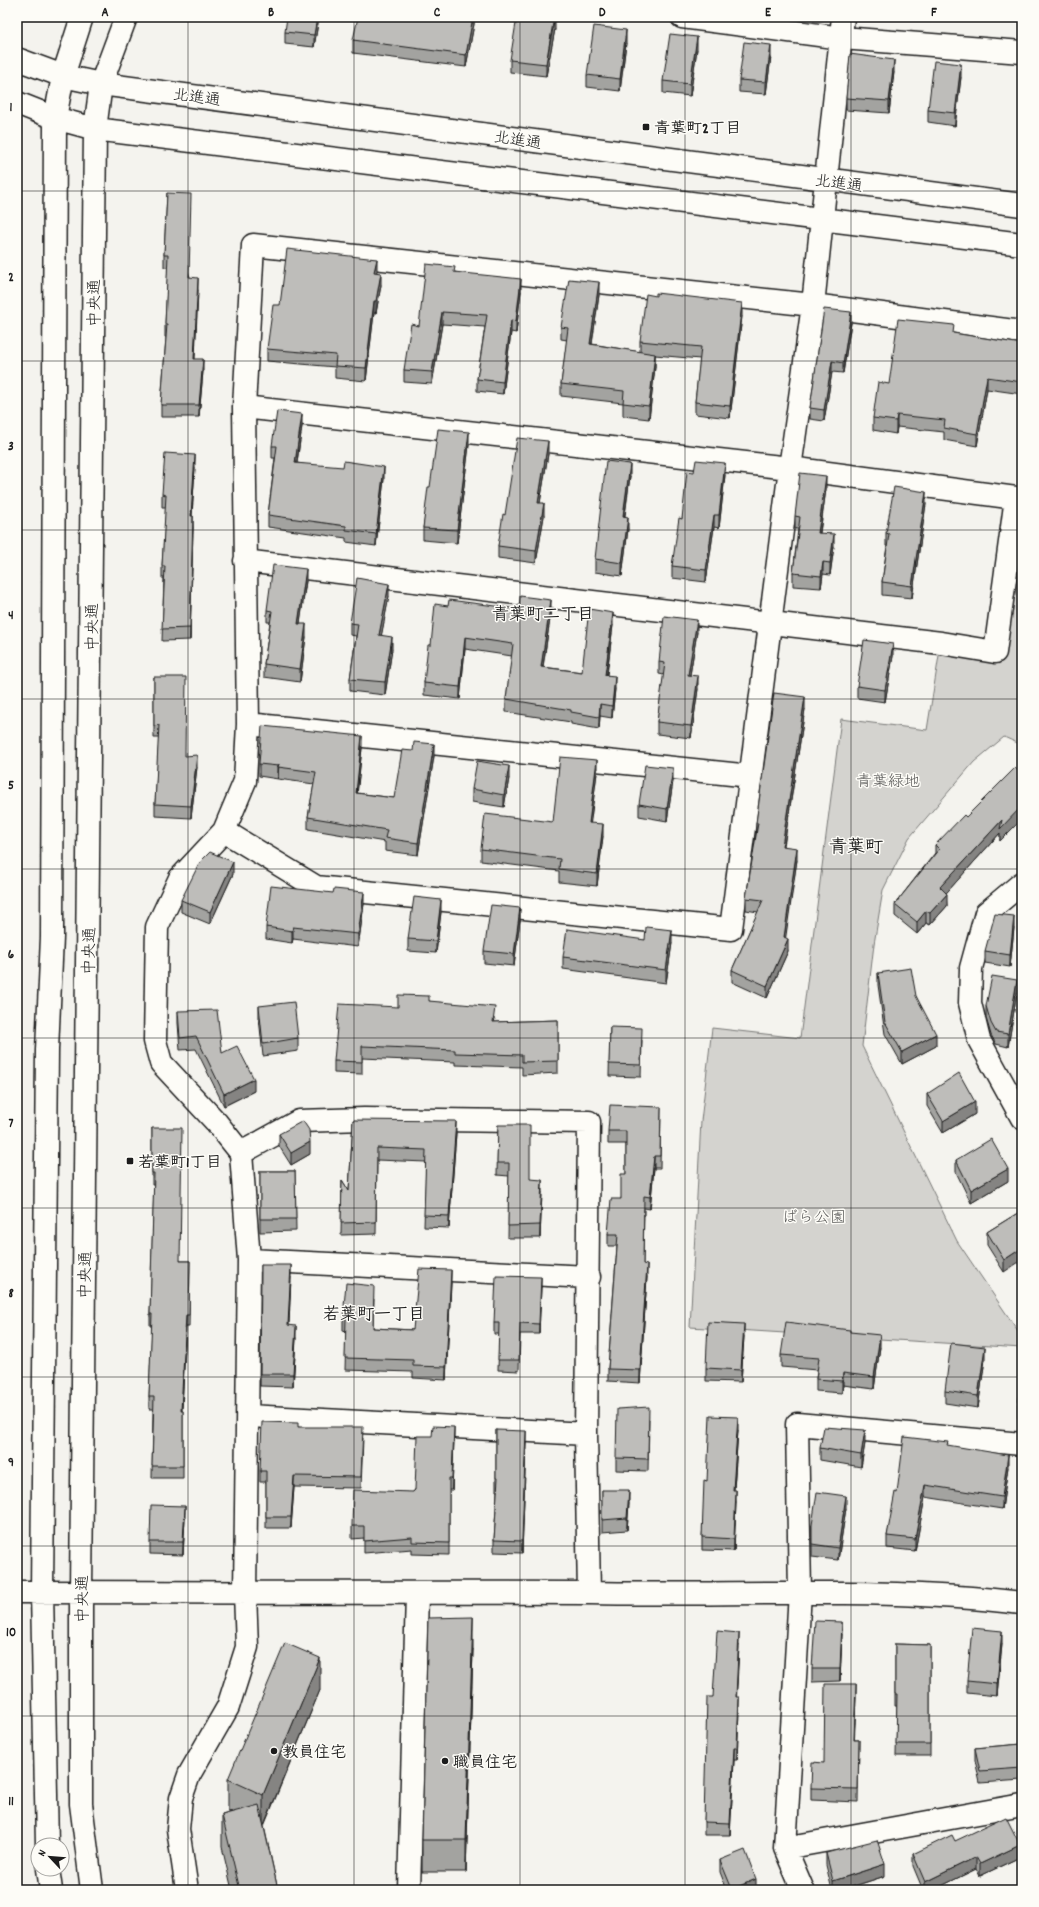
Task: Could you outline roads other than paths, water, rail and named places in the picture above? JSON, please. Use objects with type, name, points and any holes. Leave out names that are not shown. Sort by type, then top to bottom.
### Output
[{"type":"street","points":[[47,1837],[42,1592],[47,1050],[52,937],[56,118],[63,76],[82,17]]},
{"type":"street","name":"中央通","points":[[92,1890],[81,1804],[81,1592],[95,129],[101,84],[126,17]]},
{"type":"street","points":[[682,17],[842,27],[1022,52]]},
{"type":"street","points":[[224,831],[316,887],[731,929],[772,623],[790,468],[813,305],[842,27]]},
{"type":"street","name":"北進通","points":[[17,59],[63,76],[101,84],[1022,205]]},
{"type":"street","points":[[17,103],[56,118],[95,129],[1022,244]]},
{"type":"street","points":[[187,1890],[178,1829],[181,1798],[189,1775],[228,1707],[247,1647],[246,1593],[249,1260],[241,1153],[217,1123],[161,1063],[155,1041],[156,928],[180,878],[224,831],[245,781],[248,724],[244,407],[253,245],[813,305],[1022,332]]},
{"type":"street","points":[[244,407],[790,468],[1019,498],[995,652],[941,643],[245,561]]},
{"type":"street","points":[[248,724],[751,776]]},
{"type":"street","points":[[1022,883],[986,913],[971,968],[970,1003],[979,1040],[1022,1118]]},
{"type":"street","points":[[241,1153],[299,1121],[364,1119],[589,1122],[589,1277],[586,1434],[589,1593]]},
{"type":"street","points":[[249,1260],[589,1277]]},
{"type":"street","points":[[248,1416],[586,1434]]},
{"type":"street","points":[[803,1890],[785,1848],[800,1592],[797,1424],[1022,1444]]},
{"type":"street","points":[[17,1592],[417,1594],[589,1593],[676,1595],[800,1592],[976,1597],[1022,1603]]},
{"type":"street","points":[[409,1890],[417,1594]]},
{"type":"street","points":[[785,1848],[1022,1805]]},
{"type":"street","points":[[49,1877],[51,1890]]},
{"type":"place","name":"青葉町2丁目","points":[[646,127]]},
{"type":"place","name":"若葉町1丁目","points":[[130,1161]]},
{"type":"place","name":"教員住宅","points":[[274,1751]]},
{"type":"place","name":"職員住宅","points":[[445,1761]]},
{"type":"district","name":"青葉町二丁目","points":[[543,613]]},
{"type":"district","name":"青葉町","points":[[856,846]]},
{"type":"district","name":"若葉町一丁目","points":[[374,1313]]},
{"type":"park label","name":"青葉緑地","points":[[888,780]]},
{"type":"park label","name":"ばら公園","points":[[814,1216]]}]
